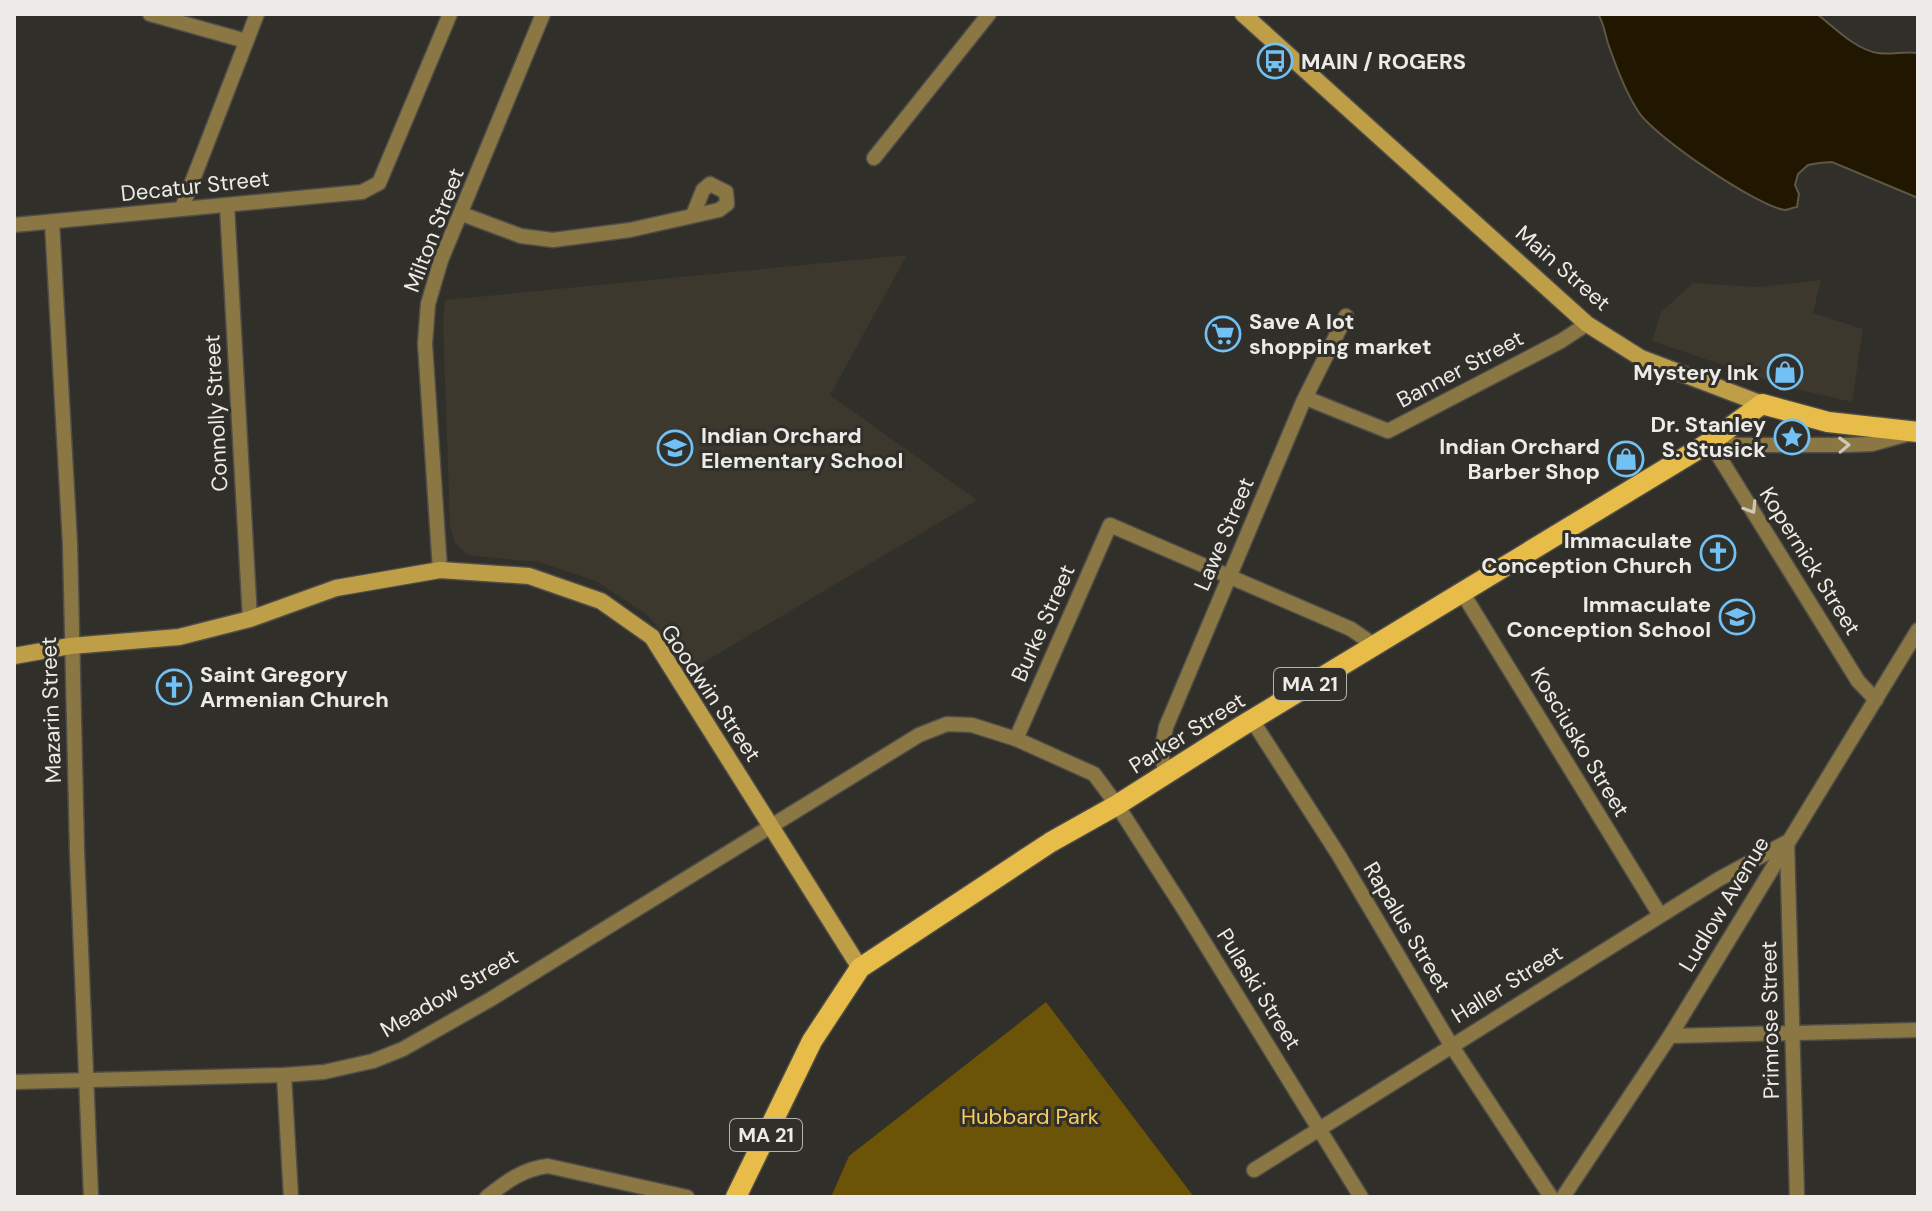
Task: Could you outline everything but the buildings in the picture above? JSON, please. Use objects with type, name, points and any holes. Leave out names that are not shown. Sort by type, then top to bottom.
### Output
[{"type":"main road","name":"Main Street","points":[[1243,14],[1587,324],[1641,358],[1762,404],[1828,422],[1917,432]]},
{"type":"main road","name":"Parker Street","points":[[736,1197],[812,1041],[860,968],[1051,842],[1117,805],[1710,442],[1762,404]]},
{"type":"main road","name":"Goodwin Street","points":[[14,656],[70,646],[179,637],[250,619],[336,588],[423,571],[529,576],[601,601],[652,637],[860,968]]},
{"type":"street","points":[[150,14],[246,41]]},
{"type":"street","points":[[182,208],[257,14]]},
{"type":"street","name":"Decatur Street","points":[[14,225],[362,192],[379,183],[450,14]]},
{"type":"street","name":"Milton Street","points":[[440,570],[425,331],[434,281],[543,14]]},
{"type":"street","points":[[874,158],[989,14]]},
{"type":"street","name":"Connolly Street","points":[[227,206],[250,619]]},
{"type":"street","points":[[462,214],[511,233],[540,240],[630,230],[693,215]]},
{"type":"street","name":"Mazarin Street","points":[[52,222],[70,544],[70,646],[91,1197]]},
{"type":"street","name":"Lawe Street","points":[[1166,774],[1161,754],[1166,727],[1306,398],[1346,316]]},
{"type":"street","name":"Banner Street","points":[[1306,398],[1388,431],[1587,324]]},
{"type":"street","points":[[1710,442],[1736,445],[1859,445],[1917,432]]},
{"type":"street","name":"Kopernick Street","points":[[1710,442],[1858,681],[1876,700]]},
{"type":"street","name":"Burke Street","points":[[1016,739],[1110,525],[1230,576]]},
{"type":"street","points":[[1230,576],[1351,629],[1374,645]]},
{"type":"street","name":"Kosciusko Street","points":[[1462,592],[1660,915]]},
{"type":"street","name":"Ludlow Avenue","points":[[1563,1197],[1670,1036],[1787,842],[1913,646],[1918,630]]},
{"type":"street","name":"Rapalus Street","points":[[1252,720],[1338,854],[1451,1045],[1551,1197]]},
{"type":"street","name":"Meadow Street","points":[[14,1082],[284,1075],[324,1072],[373,1061],[403,1049],[491,999],[935,727],[972,725],[1016,739]]},
{"type":"street","name":"Pulaski Street","points":[[1016,739],[1094,774],[1117,805],[1361,1197]]},
{"type":"street","name":"Haller Street","points":[[1254,1170],[1660,915],[1787,842]]},
{"type":"street","name":"Primrose Street","points":[[1787,842],[1797,1197]]},
{"type":"street","points":[[1670,1036],[1918,1030]]},
{"type":"street","points":[[284,1075],[291,1197]]},
{"type":"street","points":[[487,1197],[518,1174],[531,1168],[548,1166],[687,1197]]},
{"type":"shaded area","points":[[1598,14],[1817,14],[1870,51],[1918,53],[1918,198],[1832,162],[1808,165],[1798,174],[1795,185],[1799,194],[1797,207],[1785,210],[1730,184],[1663,136],[1638,111],[1616,65]]},
{"type":"shaded area","name":"Indian Orchard Elementary School","points":[[907,255],[830,395],[977,500],[694,668],[646,614],[596,581],[539,562],[474,556],[455,543],[450,526],[443,322],[445,300]]},
{"type":"shaded area","points":[[1821,280],[1813,313],[1863,329],[1852,402],[1791,388],[1652,341],[1661,312],[1693,283],[1759,287]]},
{"type":"green space","name":"Hubbard Park","points":[[1046,1002],[1194,1197],[831,1197],[849,1156]]},
{"type":"place","name":"MAIN / ROGERS","points":[[1275,61]]},
{"type":"place","name":"Save A lot shopping market","points":[[1223,334]]},
{"type":"place","name":"Mystery Ink","points":[[1785,372]]},
{"type":"place","name":"Dr. Stanley S. Stusick","points":[[1792,437]]},
{"type":"place","name":"Indian Orchard Elementary School","points":[[675,448]]},
{"type":"place","name":"Indian Orchard Barber Shop","points":[[1626,459]]},
{"type":"place","name":"Immaculate Conception Church","points":[[1718,553]]},
{"type":"place","name":"Immaculate Conception School","points":[[1737,617]]},
{"type":"place","name":"Saint Gregory Armenian Church","points":[[174,687]]}]
